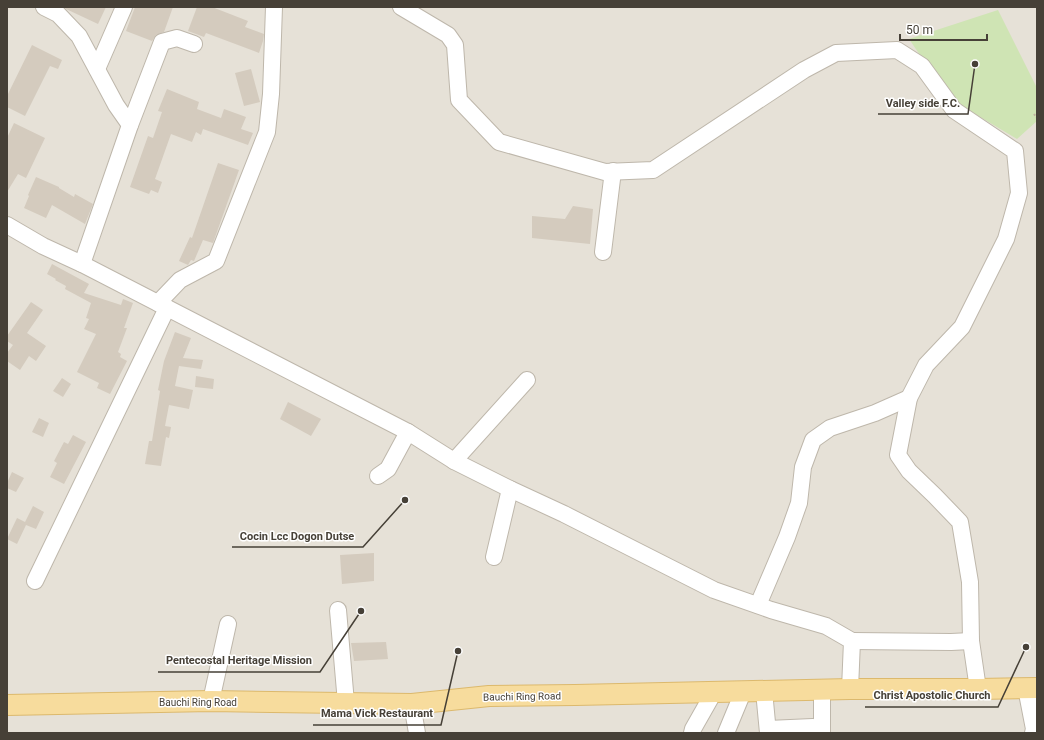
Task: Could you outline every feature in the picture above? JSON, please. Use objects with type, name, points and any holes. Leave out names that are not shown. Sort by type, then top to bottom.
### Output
[{"type":"main road","name":"Bauchi Ring Road","points":[[7,705],[212,701],[412,704],[489,696],[850,689],[1032,688]]},
{"type":"street","points":[[96,69],[124,7]]},
{"type":"street","points":[[35,581],[162,306],[180,280],[216,261],[267,132],[271,94],[274,7]]},
{"type":"street","points":[[401,7],[448,35],[455,45],[459,100],[499,142],[605,172],[653,170],[804,70],[836,53],[898,50],[922,66],[954,110],[1015,151],[1019,193],[1006,239],[962,328],[926,365],[909,398],[898,455],[910,471],[960,522],[970,582],[971,641],[978,689]]},
{"type":"street","points":[[55,9],[79,36],[116,105],[130,125]]},
{"type":"street","points":[[82,264],[130,125],[162,42],[177,38],[194,44]]},
{"type":"street","points":[[603,252],[613,171]]},
{"type":"street","points":[[7,225],[43,246],[82,264],[408,432],[454,461],[564,514],[714,590],[826,626],[852,640],[971,641]]},
{"type":"street","points":[[454,461],[527,380]]},
{"type":"street","points":[[758,605],[787,538],[799,503],[804,467],[813,440],[830,428],[875,413],[909,398]]},
{"type":"street","points":[[378,476],[388,469],[408,432]]},
{"type":"street","points":[[494,557],[510,489]]},
{"type":"street","points":[[338,610],[346,703]]},
{"type":"street","points":[[212,701],[228,624]]},
{"type":"street","points":[[850,689],[852,640]]},
{"type":"street","points":[[1032,688],[1033,733]]},
{"type":"street","points":[[764,691],[768,731],[816,731],[818,690]]},
{"type":"street","points":[[692,733],[714,692]]},
{"type":"street","points":[[726,733],[743,692]]},
{"type":"street","points":[[412,704],[417,733]]},
{"type":"path","points":[[1034,114],[1037,118]]},
{"type":"shaded area","points":[[7,7],[1037,7],[1037,733],[7,733]]},
{"type":"green space","points":[[998,10],[1037,88],[1037,121],[1017,139],[950,99],[909,39]]},
{"type":"building","points":[[64,7],[106,7],[98,24]]},
{"type":"building","points":[[135,7],[173,7],[164,32],[156,35],[152,41],[126,31]]},
{"type":"building","points":[[197,7],[212,7],[248,21],[245,27],[264,34],[259,53],[206,33],[204,37],[188,31]]},
{"type":"building","points":[[32,45],[62,60],[58,69],[50,66],[25,116],[7,107],[7,96]]},
{"type":"building","points":[[251,69],[260,102],[244,106],[235,73]]},
{"type":"building","points":[[167,89],[199,102],[197,109],[221,118],[224,109],[246,117],[241,129],[253,133],[248,145],[203,129],[201,135],[196,132],[192,142],[171,134],[155,179],[162,182],[158,193],[151,190],[149,194],[130,187],[148,136],[153,138],[162,112],[158,111]]},
{"type":"building","points":[[14,123],[45,138],[26,178],[18,174],[7,192],[7,138]]},
{"type":"building","points":[[218,163],[239,170],[213,243],[203,240],[194,261],[191,260],[188,265],[179,261],[190,237],[192,238]]},
{"type":"building","points":[[36,177],[59,187],[74,197],[75,194],[93,204],[85,224],[52,205],[46,218],[24,208]]},
{"type":"building","points":[[573,206],[593,209],[590,244],[532,238],[532,216],[565,219]]},
{"type":"building","points":[[52,264],[89,284],[84,293],[121,305],[123,299],[133,303],[124,328],[127,328],[118,352],[121,354],[120,357],[127,361],[110,394],[97,388],[99,383],[77,372],[96,334],[84,329],[89,319],[86,318],[91,303],[65,289],[66,286],[47,274]]},
{"type":"building","points":[[31,302],[43,310],[27,333],[46,346],[36,361],[29,356],[20,370],[7,361],[7,353],[13,345],[7,341],[7,336]]},
{"type":"building","points":[[175,332],[191,338],[183,358],[203,360],[201,369],[179,366],[175,386],[193,390],[189,409],[169,405],[165,426],[171,427],[169,438],[166,437],[161,466],[145,464],[149,441],[152,441],[160,391],[158,390],[164,361]]},
{"type":"building","points":[[196,376],[214,379],[213,389],[195,387]]},
{"type":"building","points":[[62,378],[71,384],[63,397],[53,391]]},
{"type":"building","points":[[288,402],[321,419],[311,436],[280,419]]},
{"type":"building","points":[[39,418],[49,423],[43,437],[32,432]]},
{"type":"building","points":[[73,435],[86,442],[64,484],[50,477],[57,463],[54,461],[64,442],[68,444]]},
{"type":"building","points":[[12,472],[24,478],[16,492],[7,488],[7,483]]},
{"type":"building","points":[[33,506],[44,512],[36,529],[26,525],[17,544],[7,539],[17,518],[25,522]]},
{"type":"building","points":[[374,553],[374,581],[342,584],[340,555]]},
{"type":"building","points":[[386,642],[388,659],[354,661],[351,643]]},
{"type":"place","name":"Valley side F.C.","points":[[975,64]]},
{"type":"place","name":"Cocin Lcc Dogon Dutse","points":[[405,500]]},
{"type":"place","name":"Pentecostal Heritage Mission","points":[[361,611]]},
{"type":"place","name":"Christ Apostolic Church","points":[[1026,647]]},
{"type":"place","name":"Mama Vick Restaurant","points":[[458,651]]}]
